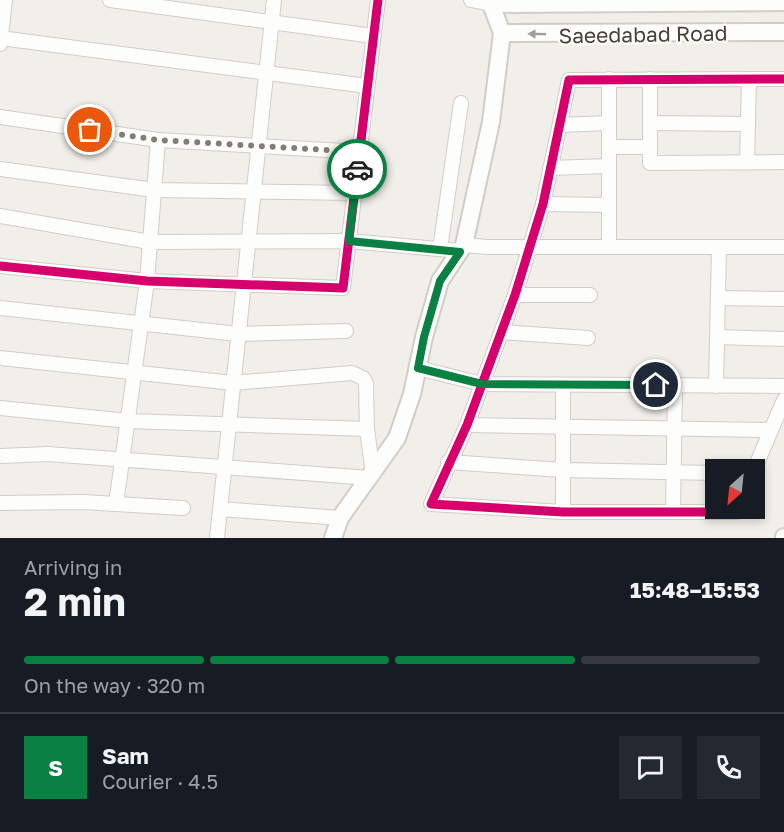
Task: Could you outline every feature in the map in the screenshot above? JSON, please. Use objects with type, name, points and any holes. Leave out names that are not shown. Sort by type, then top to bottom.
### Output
[{"type":"street","points":[[0,44],[4,0]]},
{"type":"street","points":[[110,0],[373,36]]},
{"type":"street","points":[[217,538],[274,0]]},
{"type":"street","points":[[0,267],[147,281],[343,288],[378,0]]},
{"type":"street","points":[[333,538],[340,519],[397,438],[440,281],[462,248],[491,122],[502,33],[492,2],[473,0]]},
{"type":"street","name":"Saeedabad Road","points":[[492,2],[784,2]]},
{"type":"street","name":"Saeedabad Road","points":[[502,33],[784,32]]},
{"type":"street","points":[[0,38],[368,86]]},
{"type":"street","points":[[609,79],[609,247]]},
{"type":"street","points":[[650,79],[650,163],[784,162]]},
{"type":"street","points":[[747,162],[749,79]]},
{"type":"street","points":[[705,512],[562,512],[431,504],[448,462],[467,425],[515,295],[543,204],[569,80],[784,79]]},
{"type":"street","points":[[440,249],[461,103]]},
{"type":"street","points":[[0,117],[158,140],[360,152]]},
{"type":"street","points":[[560,124],[609,123]]},
{"type":"street","points":[[650,123],[748,124]]},
{"type":"street","points":[[116,504],[147,281],[158,140]]},
{"type":"street","points":[[609,147],[650,147]]},
{"type":"street","points":[[550,168],[609,166]]},
{"type":"street","points":[[0,169],[154,190],[354,193]]},
{"type":"street","points":[[543,204],[609,205]]},
{"type":"street","points":[[0,216],[150,242],[349,241],[440,249],[784,247]]},
{"type":"street","points":[[716,386],[719,247]]},
{"type":"street","points":[[515,295],[590,295]]},
{"type":"street","points":[[718,298],[784,300]]},
{"type":"street","points":[[0,308],[238,334],[346,331]]},
{"type":"street","points":[[502,332],[588,338]]},
{"type":"street","points":[[717,337],[784,339]]},
{"type":"street","points":[[0,357],[233,383],[352,373],[363,378],[366,383],[371,476]]},
{"type":"street","points":[[418,368],[482,384],[784,386]]},
{"type":"street","points":[[562,512],[563,385]]},
{"type":"street","points":[[673,512],[675,385]]},
{"type":"street","points":[[759,459],[784,400]]},
{"type":"street","points":[[0,408],[128,421],[367,429]]},
{"type":"street","points":[[467,425],[771,430]]},
{"type":"street","points":[[0,456],[48,454],[371,476]]},
{"type":"street","points":[[448,462],[563,470],[705,473]]},
{"type":"street","points":[[0,503],[83,501],[183,508]]},
{"type":"street","points":[[220,509],[340,519]]},
{"type":"cycle path","points":[[0,266],[147,281],[343,288],[378,0]]},
{"type":"cycle path","points":[[705,512],[563,512],[431,504],[467,425],[515,295],[543,204],[569,80],[784,79]]},
{"type":"way so far","points":[[90,130],[158,140],[360,152],[357,169]]},
{"type":"route","points":[[357,169],[349,241],[460,252],[440,281],[418,368],[482,384],[656,385]]}]
